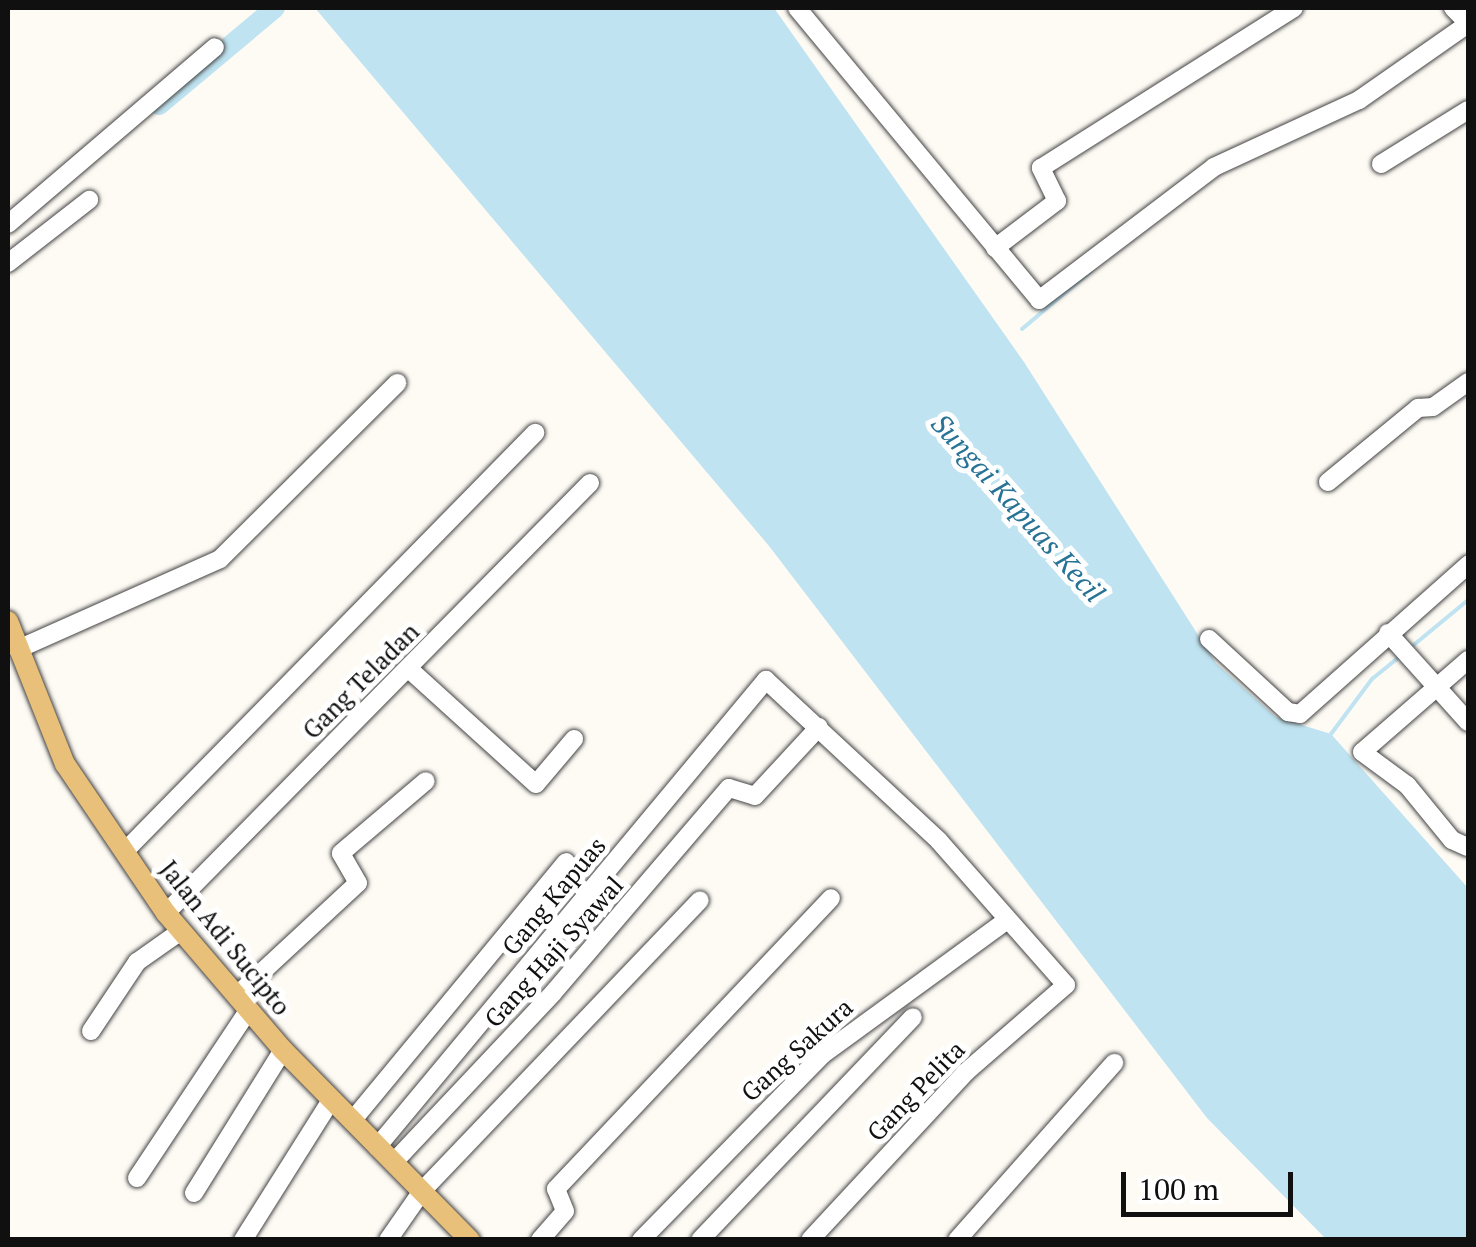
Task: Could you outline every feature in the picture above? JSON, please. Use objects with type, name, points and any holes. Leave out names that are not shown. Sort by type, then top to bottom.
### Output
[{"type":"main road","name":"Jalan Adi Sucipto","points":[[8,621],[66,764],[166,912],[283,1050],[468,1239]]},
{"type":"street","points":[[797,8],[1043,300],[1214,167],[1358,100],[1465,33],[1453,8]]},
{"type":"street","points":[[996,248],[1057,201],[1041,168],[1294,8]]},
{"type":"street","points":[[8,224],[215,47]]},
{"type":"street","points":[[1381,164],[1468,110]]},
{"type":"street","points":[[8,263],[89,200]]},
{"type":"street","points":[[1328,482],[1418,408],[1434,407],[1468,382]]},
{"type":"street","points":[[18,650],[220,559],[397,384]]},
{"type":"street","points":[[125,851],[535,433]]},
{"type":"street","name":"Gang Teladan","points":[[166,912],[590,483]]},
{"type":"street","points":[[1208,639],[1296,715],[1394,639],[1468,565]]},
{"type":"street","points":[[1394,639],[1468,722]]},
{"type":"street","points":[[1468,660],[1362,752],[1406,786],[1452,840],[1468,847]]},
{"type":"street","points":[[410,669],[536,784],[574,738]]},
{"type":"street","name":"Gang Kapuas","points":[[377,1147],[743,702],[768,681],[819,727]]},
{"type":"street","points":[[819,727],[938,842],[1006,921]]},
{"type":"street","name":"Gang Haji Syawal","points":[[393,1163],[552,994],[730,788],[740,786],[750,796],[819,727]]},
{"type":"street","points":[[137,1178],[242,1004],[358,883],[341,854],[426,781]]},
{"type":"street","points":[[352,1121],[566,862]]},
{"type":"street","points":[[540,1240],[565,1210],[556,1190],[831,898]]},
{"type":"street","points":[[388,1240],[422,1191],[700,900]]},
{"type":"street","name":"Gang Pelita","points":[[810,1240],[966,1072],[1066,985],[1006,921]]},
{"type":"street","name":"Gang Sakura","points":[[641,1240],[822,1055],[1006,921]]},
{"type":"street","points":[[90,1032],[138,962],[181,930]]},
{"type":"street","points":[[700,1240],[913,1017]]},
{"type":"street","points":[[194,1193],[283,1050]]},
{"type":"street","points":[[957,1240],[1114,1063]]},
{"type":"street","points":[[243,1240],[330,1100]]},
{"type":"water","name":"Sungai Kapuas Kecil","points":[[315,8],[774,8],[1024,362],[1216,663],[1276,717],[1331,734],[1468,888],[1468,1239],[1326,1239],[1207,1118],[769,546]]},
{"type":"waterway","points":[[159,105],[275,8]]},
{"type":"waterway","points":[[1022,329],[1091,271]]},
{"type":"waterway","points":[[1410,648],[1468,600]]},
{"type":"waterway","points":[[1331,734],[1372,679],[1399,657]]}]
